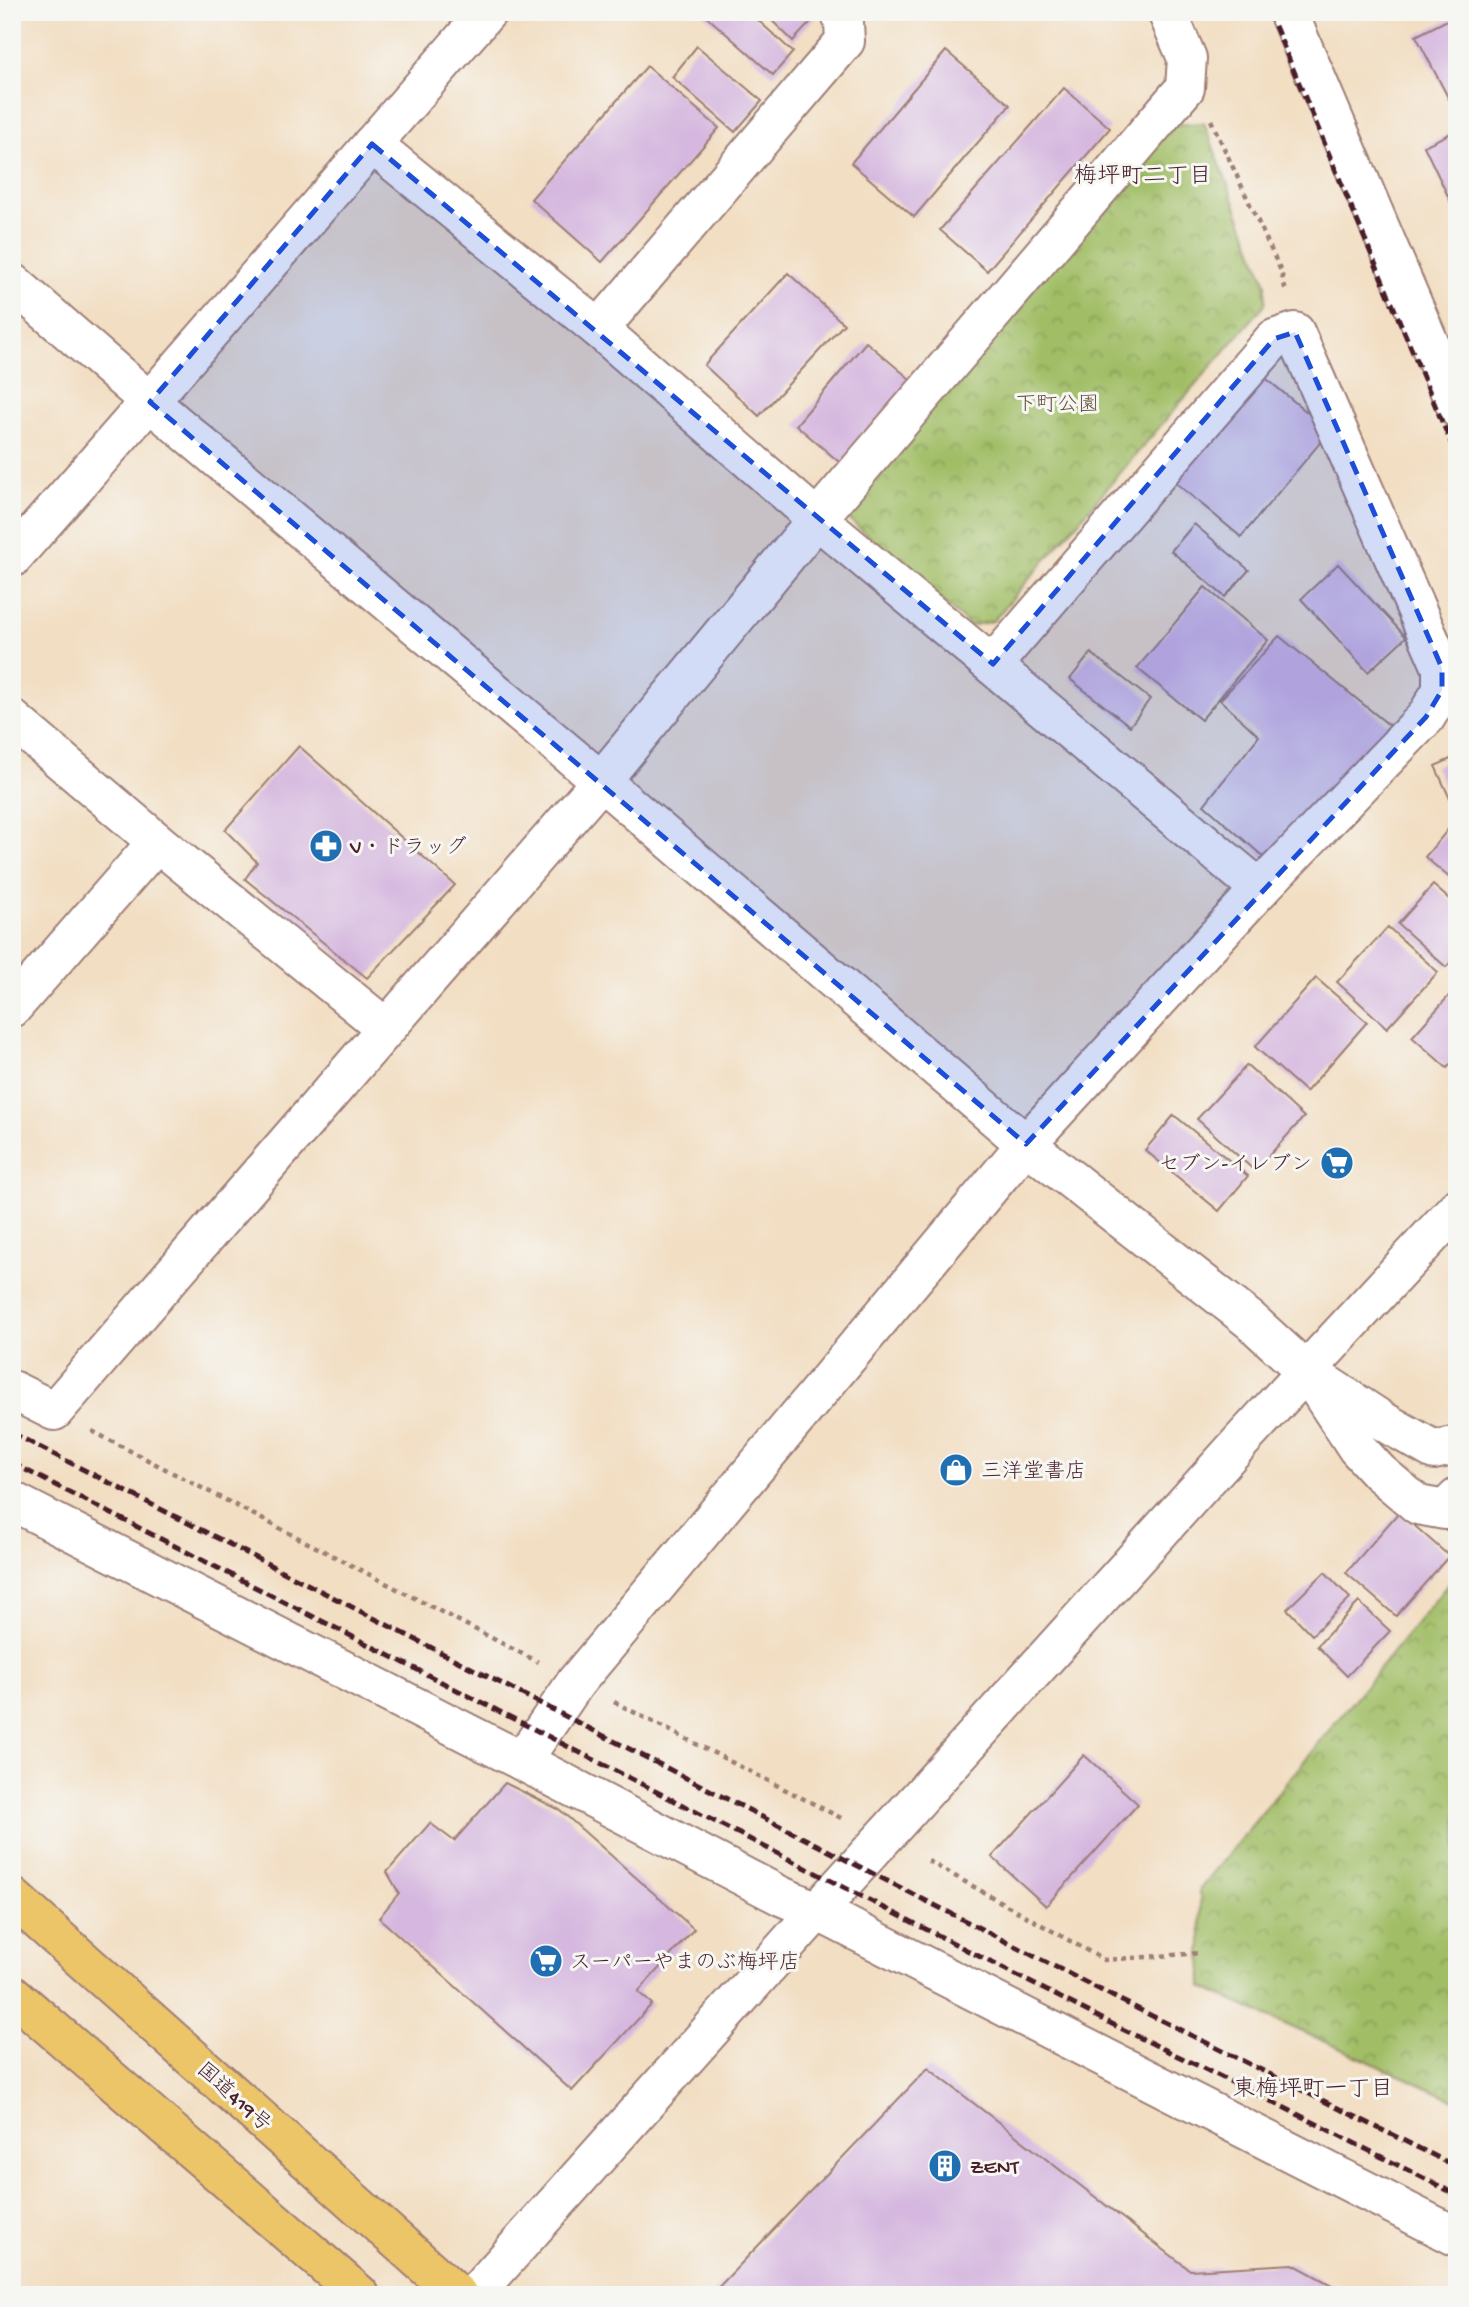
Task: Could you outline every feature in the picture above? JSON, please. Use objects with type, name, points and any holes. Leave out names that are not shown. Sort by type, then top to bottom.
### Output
[{"type":"highway","name":"国道419号","points":[[12,1897],[458,2295]]},
{"type":"highway","points":[[12,1994],[360,2295]]},
{"type":"street","points":[[12,558],[487,12]]},
{"type":"street","points":[[599,329],[845,41],[840,12]]},
{"type":"street","points":[[12,1390],[54,1412],[601,781],[817,519],[1185,88],[1187,58],[1167,12]]},
{"type":"street","points":[[1288,12],[1457,408]]},
{"type":"street","points":[[372,144],[599,329],[817,519],[1260,889]]},
{"type":"street","points":[[12,282],[1026,1144],[1250,1320],[1306,1371],[1381,1420],[1434,1450],[1457,1446]]},
{"type":"street","points":[[522,1761],[576,1682],[1026,1144],[1260,889],[1426,717],[1443,690],[1441,668],[1295,332],[1274,339],[993,664]]},
{"type":"street","points":[[12,719],[157,842],[386,1028]]},
{"type":"street","points":[[12,1008],[157,842]]},
{"type":"street","points":[[474,2295],[817,1911],[1457,1208]]},
{"type":"street","points":[[1306,1371],[1357,1448],[1379,1472],[1418,1505],[1445,1510],[1457,1498]]},
{"type":"street","points":[[12,1501],[781,1896],[817,1911],[1457,2236]]},
{"type":"path","points":[[1185,88],[1202,101],[1282,271],[1295,332]]},
{"type":"path","points":[[54,1412],[853,1825]]},
{"type":"path","points":[[928,1861],[1104,1960],[1201,1954]]},
{"type":"highlighted area","points":[[372,144],[993,664],[1274,339],[1295,332],[1442,668],[1442,690],[1426,717],[1026,1144],[150,402]]},
{"type":"green space","name":"下町公園","points":[[1204,123],[1266,284],[1265,304],[993,621],[970,626],[850,520],[849,501],[1171,125]]},
{"type":"green space","points":[[1457,1573],[1457,2101],[1202,1987],[1200,1889]]},
{"type":"building","points":[[708,12],[749,12],[793,52],[773,75],[705,15]]},
{"type":"building","points":[[763,12],[820,12],[793,41]]},
{"type":"building","points":[[901,12],[920,12],[904,20]]},
{"type":"building","points":[[1457,15],[1457,102],[1452,105],[1416,36]]},
{"type":"building","points":[[697,46],[762,101],[735,132],[672,77]]},
{"type":"building","points":[[946,51],[1010,105],[914,217],[851,163]]},
{"type":"building","points":[[647,66],[719,128],[602,262],[531,199]]},
{"type":"building","points":[[1064,88],[1110,128],[987,271],[940,230]]},
{"type":"building","points":[[1457,130],[1457,215],[1424,146]]},
{"type":"building","points":[[788,273],[844,324],[759,416],[704,365]]},
{"type":"building","points":[[866,342],[916,384],[845,467],[796,425]]},
{"type":"building","points":[[1263,376],[1330,431],[1241,537],[1175,482]]},
{"type":"building","points":[[1194,524],[1249,570],[1225,597],[1171,551]]},
{"type":"building","points":[[1338,564],[1406,637],[1368,672],[1301,599]]},
{"type":"building","points":[[1205,587],[1268,640],[1201,720],[1137,668]]},
{"type":"building","points":[[1279,636],[1390,726],[1275,867],[1204,805],[1259,736],[1220,700]]},
{"type":"building","points":[[1091,653],[1150,699],[1130,726],[1070,679]]},
{"type":"building","name":"V・ドラッグ","points":[[299,746],[455,885],[367,978],[245,879],[257,862],[225,830]]},
{"type":"building","points":[[1457,756],[1457,814],[1435,766]]},
{"type":"building","points":[[1450,827],[1457,832],[1457,884],[1425,857]]},
{"type":"building","points":[[1433,885],[1457,906],[1457,956],[1446,967],[1398,924]]},
{"type":"building","points":[[1388,927],[1438,972],[1387,1028],[1337,982]]},
{"type":"building","points":[[1316,978],[1367,1022],[1306,1092],[1255,1047]]},
{"type":"building","points":[[1455,989],[1457,1057],[1447,1068],[1412,1037]]},
{"type":"building","points":[[1247,1065],[1304,1117],[1255,1171],[1197,1119]]},
{"type":"building","points":[[1174,1115],[1248,1176],[1219,1211],[1145,1150]]},
{"type":"building","points":[[1399,1512],[1449,1556],[1396,1616],[1346,1573]]},
{"type":"building","points":[[1325,1572],[1350,1598],[1312,1635],[1287,1609]]},
{"type":"building","points":[[1359,1602],[1390,1631],[1347,1676],[1317,1646]]},
{"type":"building","points":[[1084,1755],[1138,1804],[1046,1906],[992,1857]]},
{"type":"building","name":"スーパーやまのぶ梅坪店","points":[[505,1783],[560,1810],[694,1929],[638,1992],[652,2004],[572,2091],[379,1918],[399,1893],[387,1872],[430,1823],[454,1841]]},
{"type":"building","name":"ZENT","points":[[928,2068],[1190,2270],[1293,2264],[1350,2295],[711,2295]]},
{"type":"railway","points":[[1269,12],[1457,457]]},
{"type":"railway","points":[[12,1433],[1118,1999],[1457,2167]]},
{"type":"railway","points":[[12,1463],[1112,2024],[1457,2195]]},
{"type":"place","name":"V・ドラッグ","points":[[326,846]]},
{"type":"place","name":"セブン-イレブン","points":[[1337,1163]]},
{"type":"place","name":"三洋堂書店","points":[[956,1470]]},
{"type":"place","name":"スーパーやまのぶ梅坪店","points":[[546,1961]]},
{"type":"place","name":"ZENT","points":[[945,2166]]},
{"type":"district","name":"梅坪町二丁目","points":[[1143,174]]},
{"type":"district","name":"東梅坪町一丁目","points":[[1313,2087]]}]
